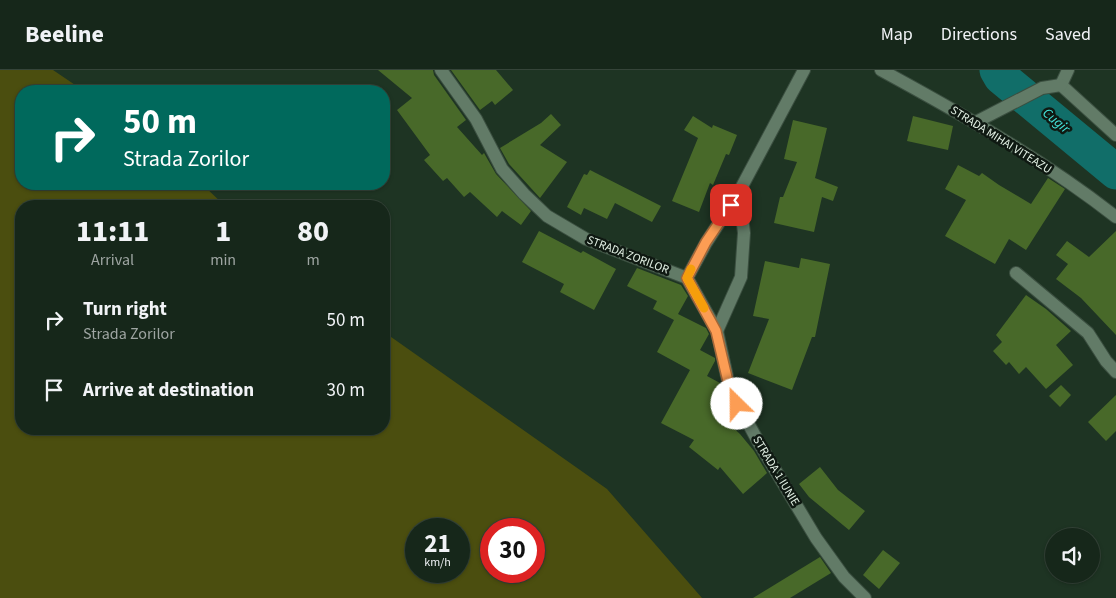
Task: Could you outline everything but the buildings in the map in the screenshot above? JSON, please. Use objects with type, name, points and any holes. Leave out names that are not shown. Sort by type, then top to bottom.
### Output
[{"type":"street","name":"STRADA ZORILOR","points":[[441,70],[476,120],[502,169],[547,216],[586,239],[687,278]]},
{"type":"street","points":[[687,278],[706,242],[739,192],[804,70]]},
{"type":"street","name":"STRADA MIHAI VITEAZU","points":[[881,70],[976,122],[1092,198],[1116,217]]},
{"type":"street","points":[[1061,85],[1068,70]]},
{"type":"street","points":[[976,122],[1042,88],[1061,85]]},
{"type":"street","points":[[1061,85],[1116,135]]},
{"type":"street","points":[[716,331],[741,278],[744,233],[739,192]]},
{"type":"street","points":[[1016,273],[1088,333],[1106,361],[1116,372]]},
{"type":"street","name":"STRADA 1 IUNIE","points":[[687,278],[716,331],[730,390],[734,398],[816,538],[844,577],[865,598]]},
{"type":"shaded area","points":[[0,70],[53,70],[75,85],[15,85],[15,190],[208,190],[219,200],[15,200],[15,435],[390,435],[390,336],[607,489],[702,598],[0,598]]},
{"type":"waterway","name":"Cugir","points":[[997,70],[1001,77],[1116,172]]},
{"type":"slow traffic","points":[[691,269],[687,278],[704,308]]},
{"type":"route","points":[[731,205],[706,242],[687,278],[716,331],[730,390],[737,404]]}]
